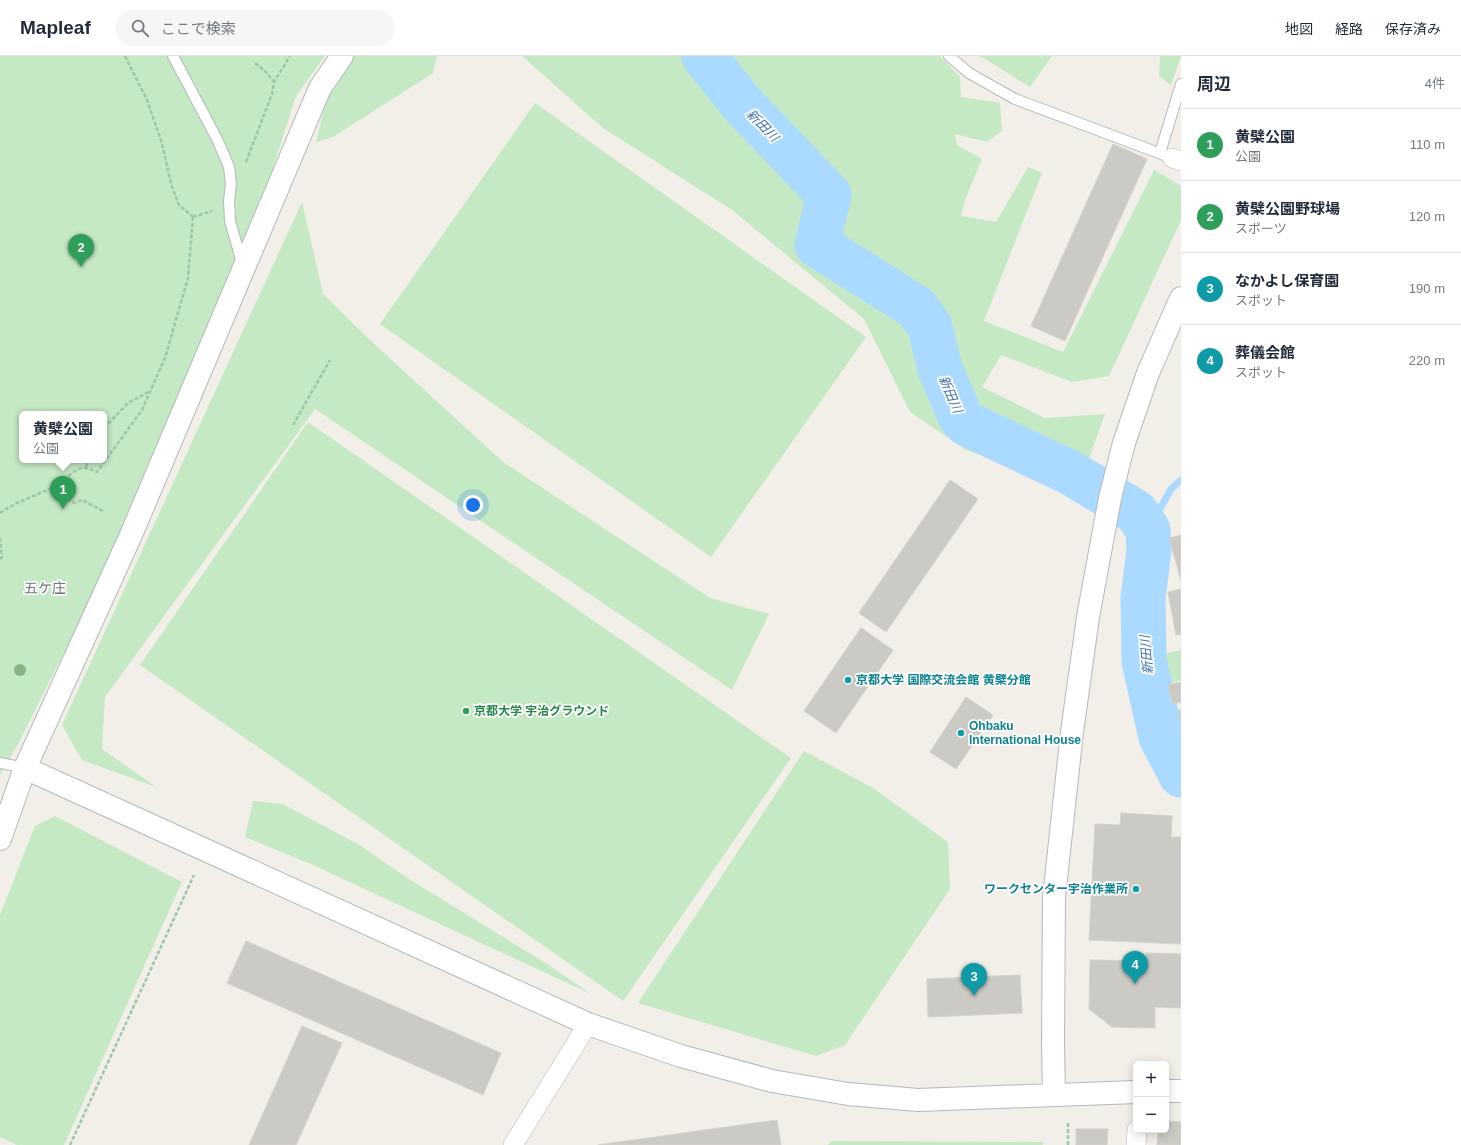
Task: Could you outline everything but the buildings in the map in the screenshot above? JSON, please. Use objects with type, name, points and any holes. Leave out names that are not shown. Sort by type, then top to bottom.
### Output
[{"type":"street","points":[[0,839],[25,768],[131,535],[320,88],[342,56]]},
{"type":"street","points":[[1054,1095],[1054,897],[1072,732],[1088,617],[1110,498],[1124,443],[1148,374],[1181,298]]},
{"type":"street","points":[[25,768],[588,1024],[681,1056],[772,1081],[848,1094],[918,1100],[1133,1092]]},
{"type":"street","points":[[512,1145],[588,1024]]},
{"type":"street","points":[[1169,1091],[1181,1091]]},
{"type":"street","points":[[1136,1133],[1136,1145]]},
{"type":"lane","points":[[173,56],[217,139],[228,167],[231,184],[229,201],[230,221],[244,269]]},
{"type":"lane","points":[[949,56],[969,73],[1015,99],[1171,157],[1181,84]]},
{"type":"lane","points":[[0,763],[25,768]]},
{"type":"path","points":[[107,458],[142,410],[165,358],[188,278],[193,217],[179,205],[172,187],[161,140],[147,100],[125,56]]},
{"type":"path","points":[[231,184],[247,160],[272,94],[274,82],[290,56]]},
{"type":"path","points":[[254,63],[264,70],[274,82]]},
{"type":"path","points":[[292,425],[330,360]]},
{"type":"path","points":[[107,425],[128,403],[150,390]]},
{"type":"path","points":[[86,468],[87,463]]},
{"type":"path","points":[[0,512],[60,483],[78,469],[86,468],[97,472],[104,463]]},
{"type":"path","points":[[60,483],[67,500],[75,503],[82,500],[103,511]]},
{"type":"path","points":[[0,538],[2,557],[0,559]]},
{"type":"path","points":[[70,1145],[194,875]]},
{"type":"path","points":[[1068,1121],[1068,1145]]},
{"type":"green space","points":[[0,56],[325,56],[296,96],[259,212],[235,273],[82,617],[18,744],[0,775]]},
{"type":"green space","points":[[353,56],[437,56],[433,73],[333,137],[316,142],[328,91]]},
{"type":"green space","points":[[522,56],[940,56],[960,77],[961,97],[1000,103],[1002,131],[987,142],[955,134],[957,145],[982,159],[966,197],[961,216],[996,222],[1028,167],[1042,173],[984,321],[1063,352],[1154,170],[1181,186],[1181,220],[1109,376],[1072,382],[1001,355],[982,387],[1045,418],[1105,414],[1078,489],[966,450],[910,412],[864,319],[732,210],[603,128]]},
{"type":"green space","points":[[980,56],[1052,56],[1030,87]]},
{"type":"green space","points":[[1160,56],[1181,56],[1171,85],[1159,76]]},
{"type":"green space","points":[[535,103],[866,337],[711,557],[380,324]]},
{"type":"green space","points":[[302,202],[323,294],[371,341],[503,462],[710,598],[769,614],[732,690],[315,409],[105,697],[102,749],[156,787],[82,760],[62,725]]},
{"type":"green space","name":"京都大学 宇治グラウンド","points":[[308,422],[791,758],[623,1001],[140,665]]},
{"type":"green space","points":[[1181,650],[1181,680],[1164,685],[1160,667],[1161,655]]},
{"type":"green space","points":[[804,751],[873,788],[948,842],[950,889],[845,1045],[816,1056],[638,1003]]},
{"type":"green space","points":[[253,801],[283,804],[361,846],[406,877],[547,964],[591,994],[313,865],[245,837]]},
{"type":"green space","points":[[55,816],[182,882],[64,1145],[17,1145],[0,1137],[0,915],[35,826]]},
{"type":"green space","points":[[831,1141],[1043,1142],[1043,1145],[828,1145]]},
{"type":"waterway","name":"新田川","points":[[704,56],[743,105],[829,195],[817,245],[917,308],[930,327],[940,369],[960,416],[967,424],[1069,472],[1136,512],[1148,530],[1149,550],[1143,598],[1144,661],[1161,737],[1181,775]]},
{"type":"waterway","points":[[1148,530],[1171,489],[1181,480]]},
{"type":"place","name":"黄檗公園野球場","points":[[81,267]]},
{"type":"place","name":"黄檗公園","points":[[63,509]]},
{"type":"place","name":"京都大学 国際交流会館 黄檗分館","points":[[848,680]]},
{"type":"place","name":"京都大学 宇治グラウンド","points":[[466,711]]},
{"type":"place","name":"Ohbaku International House","points":[[961,733]]},
{"type":"place","name":"ワークセンター宇治作業所","points":[[1136,889]]},
{"type":"place","name":"葬儀会館","points":[[1135,984]]},
{"type":"place","name":"なかよし保育園","points":[[974,996]]},
{"type":"district","name":"五ケ庄","points":[[45,588]]}]
